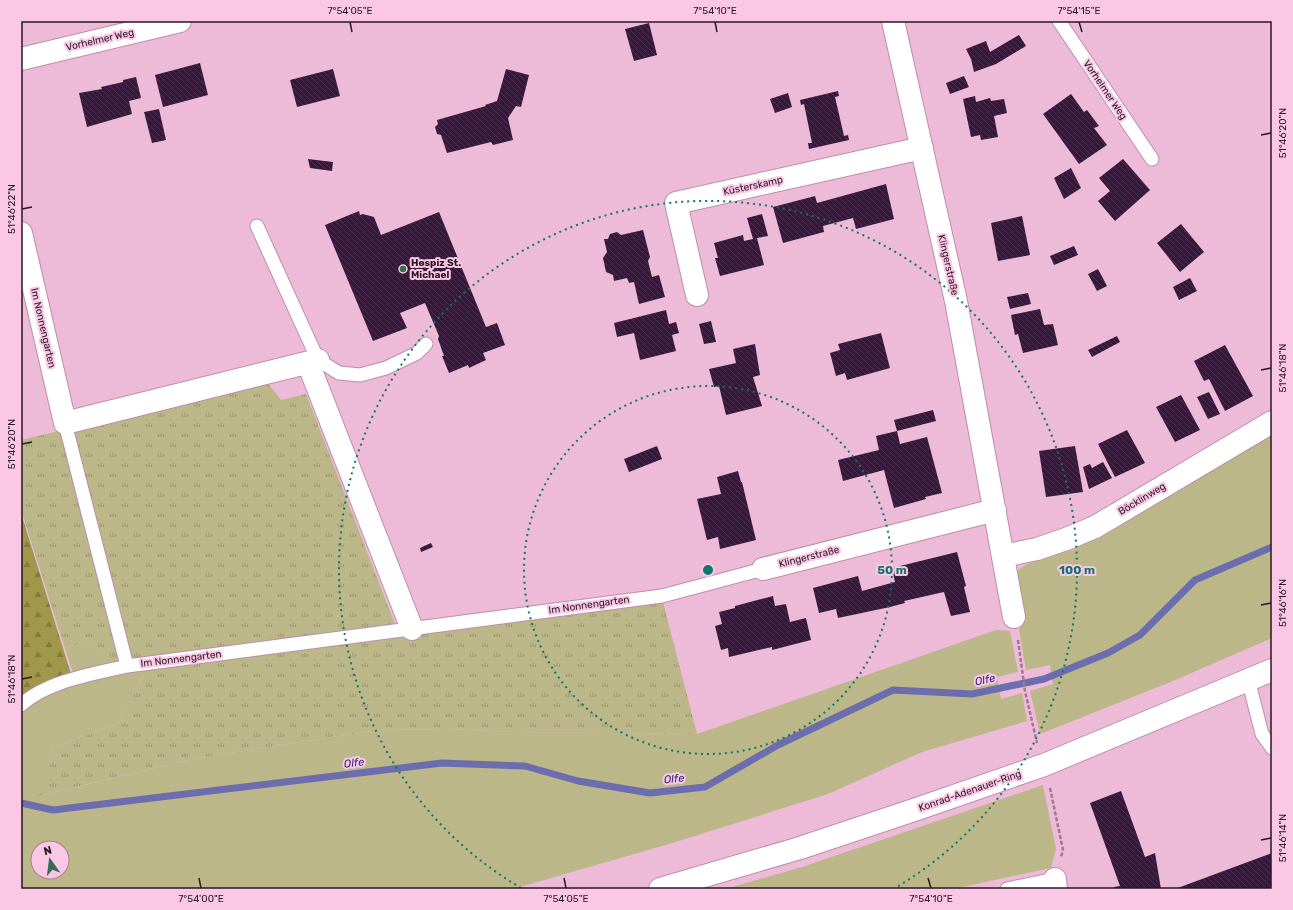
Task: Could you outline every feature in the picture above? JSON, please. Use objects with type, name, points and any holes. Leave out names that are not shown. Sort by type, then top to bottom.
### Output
[{"type":"street","name":"Vorhelmer Weg","points":[[21,59],[157,24],[180,21]]},
{"type":"street","name":"Klingerstraße","points":[[892,21],[956,301],[1014,617]]},
{"type":"street","name":"Küsterskamp","points":[[697,295],[676,202],[922,148]]},
{"type":"street","name":"Im Nonnengarten","points":[[21,233],[65,423]]},
{"type":"street","points":[[65,423],[313,362],[412,629]]},
{"type":"street","name":"Böcklinweg","points":[[1003,556],[1037,549],[1095,527],[1272,422]]},
{"type":"street","name":"Klingerstraße","points":[[763,569],[995,510]]},
{"type":"street","name":"Konrad-Adenauer-Ring","points":[[660,889],[800,848],[1044,765],[1272,670]]},
{"type":"lane","name":"Vorhelmer Weg","points":[[1059,21],[1152,159]]},
{"type":"lane","points":[[257,226],[313,362],[338,373],[360,375],[386,368],[418,353],[426,344]]},
{"type":"lane","name":"Im Nonnengarten","points":[[65,423],[127,666],[662,596],[763,569]]},
{"type":"lane","points":[[21,705],[29,698],[54,686],[127,666]]},
{"type":"lane","points":[[1248,679],[1262,734],[1272,748]]},
{"type":"lane","points":[[1007,889],[1055,884]]},
{"type":"path","points":[[1014,617],[1025,691],[1038,748]]},
{"type":"path","points":[[1048,781],[1063,850],[1055,884]]},
{"type":"green space","points":[[267,382],[281,400],[306,394],[400,637],[663,602],[697,734],[514,732],[447,729],[378,730],[192,759],[38,796],[54,747],[119,723],[145,672],[81,643],[70,646],[66,652],[21,510],[21,440]]},
{"type":"green space","points":[[1272,435],[1272,638],[1173,681],[1040,734],[1030,691],[1053,684],[1050,665],[1026,670],[1019,629],[1026,620],[1017,571],[1037,560],[1073,550]]},
{"type":"green space","points":[[21,513],[71,674],[21,698]]},
{"type":"green space","points":[[996,630],[1010,631],[1018,672],[997,677],[1001,699],[1022,693],[1027,721],[922,752],[828,794],[669,844],[513,889],[21,889],[21,714],[42,696],[55,690],[83,682],[140,670],[145,672],[119,723],[54,747],[39,796],[192,759],[378,730],[447,729],[514,732],[697,734]]},
{"type":"green space","points":[[81,643],[120,660],[73,673],[66,652],[70,646]]},
{"type":"green space","points":[[1043,785],[1056,849],[1051,868],[953,889],[725,889],[802,867]]},
{"type":"building","points":[[649,23],[657,55],[634,61],[625,29]]},
{"type":"building","points":[[1019,35],[1026,46],[996,64],[974,72],[971,59],[966,49],[986,41],[990,52]]},
{"type":"building","points":[[200,63],[208,95],[163,107],[155,75]]},
{"type":"building","points":[[333,69],[340,96],[297,107],[290,80]]},
{"type":"building","points":[[506,69],[529,75],[521,107],[516,106],[508,118],[513,140],[493,145],[491,142],[447,153],[441,135],[437,134],[435,127],[438,124],[437,120],[486,106],[485,105],[497,101]]},
{"type":"building","points":[[964,76],[969,87],[950,94],[946,83]]},
{"type":"building","points":[[136,77],[141,98],[129,101],[132,114],[87,127],[79,93],[102,89],[101,87],[123,82],[123,80]]},
{"type":"building","points":[[838,91],[839,96],[835,97],[844,136],[848,135],[849,140],[809,149],[808,143],[812,143],[804,104],[801,105],[800,100]]},
{"type":"building","points":[[788,93],[792,107],[775,113],[770,99]]},
{"type":"building","points":[[1071,94],[1084,112],[1087,110],[1099,126],[1094,128],[1107,145],[1079,164],[1043,114]]},
{"type":"building","points":[[975,96],[976,102],[990,98],[991,101],[1004,99],[1007,113],[994,116],[998,137],[981,140],[980,135],[971,137],[963,99]]},
{"type":"building","points":[[159,109],[166,140],[152,143],[144,112]]},
{"type":"building","points":[[308,159],[333,162],[332,171],[310,168]]},
{"type":"building","points":[[1123,159],[1150,190],[1115,221],[1098,201],[1110,191],[1099,178]]},
{"type":"building","points":[[1071,168],[1081,188],[1064,199],[1054,178]]},
{"type":"building","points":[[886,184],[894,219],[856,229],[853,218],[823,226],[824,232],[783,243],[773,207],[815,196],[817,203]]},
{"type":"building","name":"Hospiz St. Michael","points":[[359,211],[360,215],[363,214],[374,217],[381,235],[439,212],[486,327],[497,323],[505,345],[483,353],[486,360],[469,368],[468,365],[449,373],[442,356],[444,356],[438,339],[439,336],[425,303],[400,313],[407,328],[373,341],[325,225]]},
{"type":"building","points":[[762,214],[768,236],[757,238],[764,265],[720,276],[715,258],[718,258],[714,243],[743,235],[744,241],[753,239],[747,218]]},
{"type":"building","points":[[1022,216],[1030,255],[998,261],[991,223]]},
{"type":"building","points":[[1181,224],[1204,252],[1180,272],[1157,243]]},
{"type":"building","points":[[643,230],[650,257],[648,261],[652,277],[659,275],[665,297],[639,304],[634,282],[629,283],[627,278],[614,281],[613,275],[606,272],[603,258],[607,252],[604,239],[608,239],[610,234],[617,232],[621,235]]},
{"type":"building","points":[[1074,246],[1078,255],[1054,265],[1050,256]]},
{"type":"building","points":[[1098,269],[1107,286],[1097,291],[1088,274]]},
{"type":"building","points":[[1190,278],[1197,291],[1179,300],[1173,287]]},
{"type":"building","points":[[1028,293],[1031,304],[1010,309],[1007,297]]},
{"type":"building","points":[[1040,309],[1044,325],[1053,324],[1058,345],[1023,353],[1018,334],[1015,335],[1011,315]]},
{"type":"building","points":[[666,310],[669,324],[676,322],[679,333],[672,335],[676,351],[640,360],[634,333],[617,337],[614,323]]},
{"type":"building","points":[[711,321],[716,342],[704,344],[699,324]]},
{"type":"building","points":[[881,333],[890,368],[847,380],[845,373],[836,376],[830,353],[840,350],[838,344]]},
{"type":"building","points":[[1117,336],[1120,342],[1092,357],[1088,350]]},
{"type":"building","points":[[755,344],[760,375],[753,377],[762,406],[726,415],[719,386],[714,387],[709,369],[736,363],[733,349]]},
{"type":"building","points":[[1225,345],[1253,396],[1225,411],[1209,379],[1204,381],[1194,361]]},
{"type":"building","points":[[1209,392],[1220,414],[1208,419],[1197,397]]},
{"type":"building","points":[[1181,395],[1200,430],[1175,442],[1156,407]]},
{"type":"building","points":[[933,410],[936,421],[897,431],[894,420]]},
{"type":"building","points":[[1127,430],[1145,463],[1115,477],[1098,444]]},
{"type":"building","points":[[897,431],[900,444],[927,437],[942,493],[925,497],[926,499],[894,508],[884,470],[843,481],[838,460],[879,450],[876,436]]},
{"type":"building","points":[[657,446],[662,459],[629,472],[624,459]]},
{"type":"building","points":[[1075,446],[1083,492],[1046,497],[1039,451]]},
{"type":"building","points":[[1103,462],[1112,478],[1089,489],[1083,467],[1090,464],[1092,468]]},
{"type":"building","points":[[738,471],[756,540],[720,549],[718,537],[707,540],[697,499],[721,494],[717,477]]},
{"type":"building","points":[[431,543],[433,547],[421,552],[420,548]]},
{"type":"building","points":[[957,552],[966,586],[964,587],[970,612],[951,616],[944,592],[904,601],[905,603],[890,607],[838,618],[836,609],[819,613],[813,588],[858,576],[862,591],[895,582],[892,568]]},
{"type":"building","points":[[773,596],[775,606],[786,604],[790,622],[806,618],[811,640],[772,650],[772,647],[729,657],[728,648],[721,650],[715,626],[722,624],[719,612],[735,608],[735,606]]},
{"type":"building","points":[[1121,791],[1145,857],[1155,853],[1161,889],[1114,889],[1114,887],[1120,886],[1090,803]]},
{"type":"building","points":[[1272,853],[1272,889],[1175,889]]},
{"type":"waterway","name":"Olfe","points":[[21,803],[53,810],[442,763],[525,766],[578,781],[650,793],[705,787],[778,745],[893,690],[972,694],[1044,679],[1108,653],[1140,635],[1195,580],[1272,547]]},
{"type":"place","name":"Hospiz St. Michael","points":[[403,269]]}]
